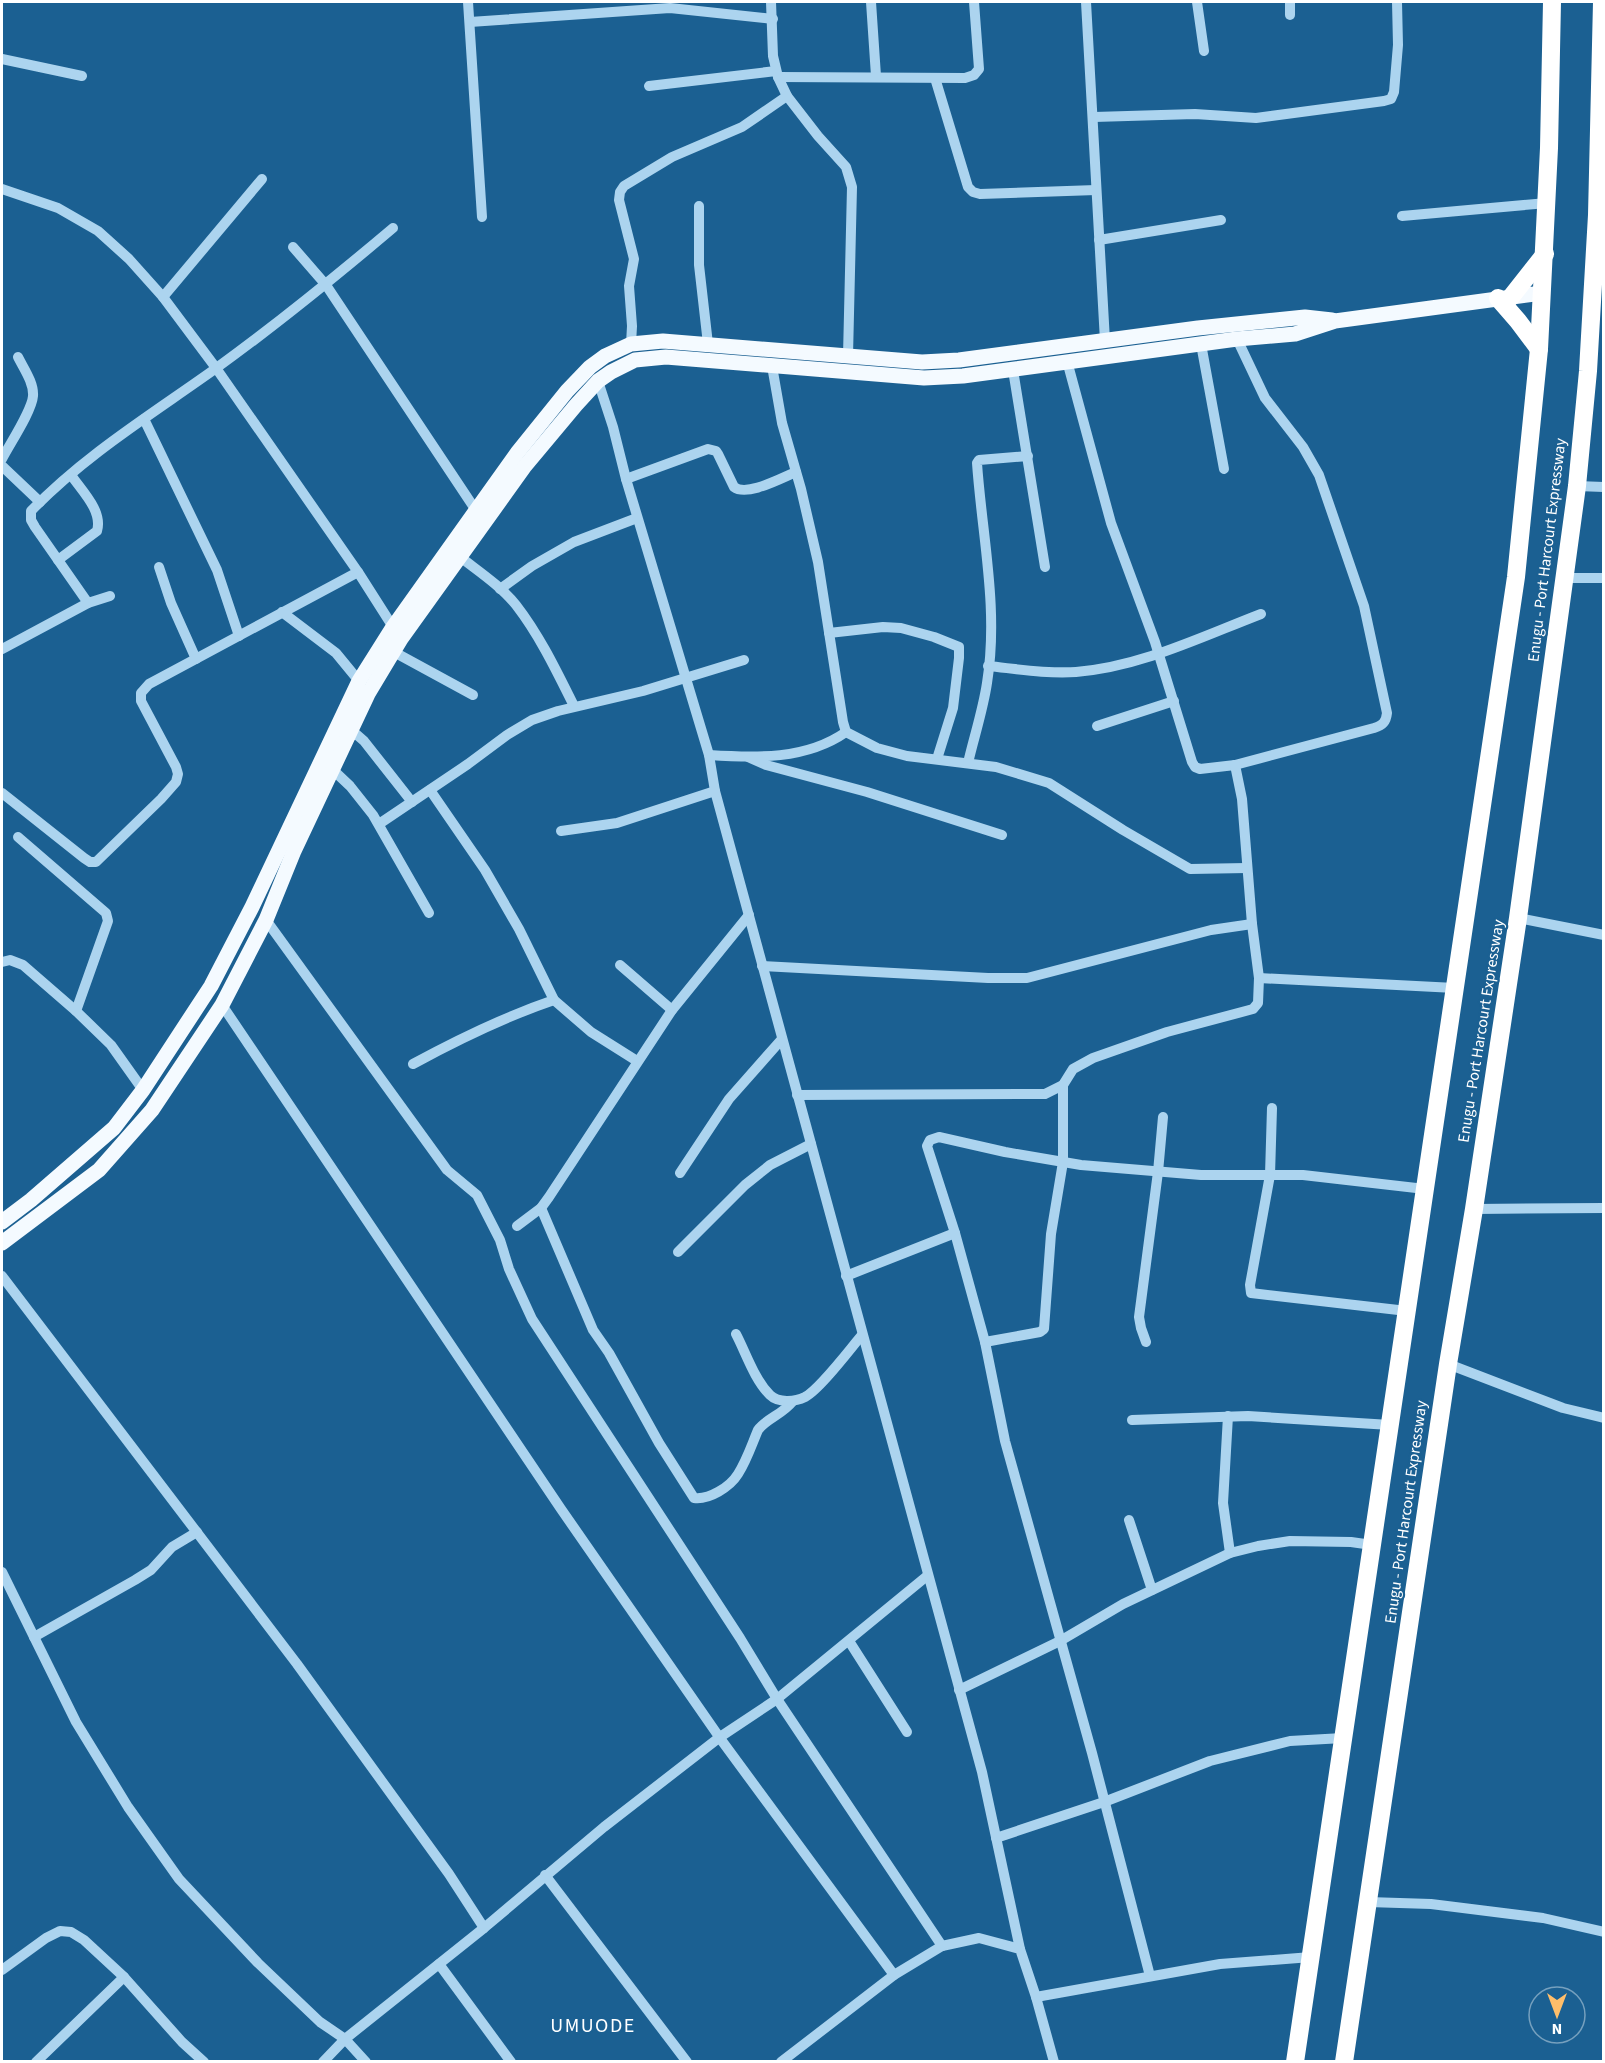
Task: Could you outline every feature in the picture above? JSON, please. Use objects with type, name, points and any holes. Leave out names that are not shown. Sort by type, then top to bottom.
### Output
[{"type":"highway","name":"Enugu - Port Harcourt Expressway","points":[[1295,2061],[1516,577],[1539,349],[1545,254],[1552,2]]},
{"type":"highway","name":"Enugu - Port Harcourt Expressway","points":[[1344,2061],[1448,1364],[1518,918],[1577,486],[1598,289],[1602,2]]},
{"type":"highway","points":[[1539,349],[1518,321],[1505,298],[1545,254]]},
{"type":"main road","points":[[2,1243],[99,1170],[152,1110],[222,1005],[266,920],[294,851],[368,694],[394,652],[459,556],[525,466],[576,405],[598,381],[611,372],[635,360],[677,357],[924,378],[963,376],[1237,339],[1295,334],[1335,321],[1542,293]]},
{"type":"main road","points":[[2,1221],[31,1200],[114,1128],[144,1090],[211,986],[257,897],[359,681],[393,627],[475,509],[567,391],[590,367],[631,344],[663,341],[922,362],[959,360],[1198,328],[1305,317],[1335,321]]},
{"type":"street","points":[[468,2],[482,218]]},
{"type":"street","points":[[771,2],[773,56],[777,74],[787,96],[846,167],[852,188],[848,356]]},
{"type":"street","points":[[871,2],[876,76]]},
{"type":"street","points":[[649,86],[777,74],[965,78],[974,75],[979,69],[974,2]]},
{"type":"street","points":[[1086,2],[1105,341]]},
{"type":"street","points":[[1197,2],[1204,51]]},
{"type":"street","points":[[1290,2],[1290,15]]},
{"type":"street","points":[[1094,117],[1195,114],[1256,118],[1391,99],[1394,92],[1398,45],[1397,2]]},
{"type":"street","points":[[470,22],[670,5],[773,19]]},
{"type":"street","points":[[2,59],[82,76]]},
{"type":"street","points":[[935,78],[968,187],[973,192],[980,194],[1096,190]]},
{"type":"street","points":[[631,344],[629,286],[634,259],[619,200],[620,192],[624,186],[672,157],[742,127],[787,96]]},
{"type":"street","points":[[163,297],[262,179]]},
{"type":"street","points":[[2,189],[58,207],[98,231],[129,259],[163,297],[216,368],[358,572],[393,627]]},
{"type":"street","points":[[1402,216],[1546,203]]},
{"type":"street","points":[[699,207],[699,265],[708,344]]},
{"type":"street","points":[[1099,240],[1221,220]]},
{"type":"street","points":[[88,603],[31,520],[31,511],[95,454],[216,368],[326,285],[393,228]]},
{"type":"street","points":[[292,247],[326,285],[475,509]]},
{"type":"street","points":[[1067,361],[1111,523],[1159,653],[1192,762],[1200,769],[1235,765],[1374,728],[1382,725],[1387,713],[1364,606],[1319,475],[1303,447],[1265,398],[1237,339]]},
{"type":"street","points":[[1201,344],[1224,469]]},
{"type":"street","points":[[2,459],[30,407],[33,396],[31,384],[18,357]]},
{"type":"street","points":[[772,366],[782,423],[818,562],[846,732],[877,748],[907,756],[996,767],[1049,783],[1183,866],[1199,870],[1247,868]]},
{"type":"street","points":[[1013,370],[1045,567]]},
{"type":"street","points":[[598,381],[709,755],[715,791],[982,1772],[1020,1949],[1054,2061]]},
{"type":"street","points":[[144,419],[217,570],[239,636]]},
{"type":"street","points":[[626,479],[708,449],[716,451],[734,487],[738,490],[752,490],[796,472]]},
{"type":"street","points":[[968,763],[987,683],[991,634],[990,586],[977,463],[979,460],[1028,456]]},
{"type":"street","points":[[2,466],[40,502]]},
{"type":"street","points":[[58,560],[97,531],[99,524],[98,515],[71,475]]},
{"type":"street","points":[[1577,486],[1604,487]]},
{"type":"street","points":[[500,589],[532,566],[574,542],[637,518]]},
{"type":"street","points":[[459,556],[516,605],[549,655],[574,706]]},
{"type":"street","points":[[159,567],[171,603],[196,659]]},
{"type":"street","points":[[2,793],[84,858],[90,862],[96,862],[162,799],[176,782],[178,774],[176,767],[141,702],[141,693],[150,684],[358,572]]},
{"type":"street","points":[[1564,578],[1604,578]]},
{"type":"street","points":[[2,649],[88,603],[110,596]]},
{"type":"street","points":[[282,612],[336,652],[359,681]]},
{"type":"street","points":[[988,666],[1042,672],[1102,669],[1159,653],[1261,614]]},
{"type":"street","points":[[830,633],[883,627],[901,628],[944,640],[959,647],[960,658],[953,708],[936,759]]},
{"type":"street","points":[[394,652],[473,695]]},
{"type":"street","points":[[379,824],[532,720],[574,706],[643,691],[744,660]]},
{"type":"street","points":[[1097,726],[1174,702]]},
{"type":"street","points":[[709,755],[748,757],[792,754],[823,745],[846,732]]},
{"type":"street","points":[[347,738],[356,734],[364,741],[412,802]]},
{"type":"street","points":[[748,757],[766,765],[867,792],[1002,835]]},
{"type":"street","points":[[797,1095],[1045,1094],[1063,1085],[1073,1069],[1094,1058],[1167,1032],[1253,1009],[1258,1003],[1259,978],[1252,924],[1242,799],[1235,765]]},
{"type":"street","points":[[333,769],[350,786],[379,824],[429,913]]},
{"type":"street","points":[[430,790],[485,870],[519,929],[554,1000],[591,1032],[637,1061]]},
{"type":"street","points":[[561,831],[617,823],[715,791]]},
{"type":"street","points":[[18,837],[106,913],[108,921],[76,1011]]},
{"type":"street","points":[[517,1226],[540,1208],[672,1010],[749,915]]},
{"type":"street","points":[[1518,918],[1604,935]]},
{"type":"street","points":[[266,920],[447,1170],[477,1195],[500,1240],[509,1269],[532,1319],[741,1638],[777,1699],[942,1946]]},
{"type":"street","points":[[762,966],[1027,978],[1211,930],[1252,924]]},
{"type":"street","points":[[2,962],[10,960],[23,965],[76,1011],[111,1046],[144,1090]]},
{"type":"street","points":[[620,965],[672,1010]]},
{"type":"street","points":[[1259,978],[1455,988]]},
{"type":"street","points":[[412,1064],[468,1034],[554,1000]]},
{"type":"street","points":[[222,1005],[561,1509],[720,1737],[894,1976]]},
{"type":"street","points":[[680,1173],[729,1099],[782,1039]]},
{"type":"street","points":[[985,1342],[1040,1332],[1044,1329],[1051,1234],[1063,1162],[1063,1085]]},
{"type":"street","points":[[1272,1108],[1270,1175],[1250,1285],[1251,1293],[1407,1311]]},
{"type":"street","points":[[1146,1342],[1139,1317],[1163,1118]]},
{"type":"street","points":[[1150,1976],[1092,1753],[1005,1441],[985,1342],[955,1233],[927,1146],[930,1140],[939,1137],[1063,1162],[1202,1175],[1303,1175],[1425,1189]]},
{"type":"street","points":[[678,1252],[745,1185],[770,1165],[811,1144]]},
{"type":"street","points":[[540,1208],[593,1330],[609,1353],[659,1443],[694,1498],[711,1497],[738,1475],[758,1430],[786,1410],[793,1401]]},
{"type":"street","points":[[1474,1209],[1604,1208]]},
{"type":"street","points":[[846,1276],[955,1233]]},
{"type":"street","points":[[2,1276],[297,1664],[435,1855],[484,1928]]},
{"type":"street","points":[[736,1334],[760,1381],[771,1397],[782,1401],[793,1401],[806,1397],[862,1335]]},
{"type":"street","points":[[1448,1364],[1563,1408],[1604,1418]]},
{"type":"street","points":[[1228,1416],[1223,1503],[1230,1553]]},
{"type":"street","points":[[1132,1420],[1248,1416],[1390,1425]]},
{"type":"street","points":[[1129,1520],[1152,1590]]},
{"type":"street","points":[[34,1637],[135,1581],[151,1570],[172,1547],[197,1532]]},
{"type":"street","points":[[959,1690],[1060,1641],[1123,1604],[1230,1553],[1290,1541],[1351,1542],[1372,1545]]},
{"type":"street","points":[[2,1572],[76,1722],[128,1807],[179,1879],[258,1963],[320,2022],[345,2038],[366,2061]]},
{"type":"street","points":[[323,2061],[345,2038],[484,1928],[545,1875],[720,1737],[777,1699],[927,1576]]},
{"type":"street","points":[[849,1641],[907,1732]]},
{"type":"street","points":[[996,1838],[1104,1802],[1210,1761],[1290,1741],[1343,1737]]},
{"type":"street","points":[[545,1875],[687,2061]]},
{"type":"street","points":[[1368,1902],[1443,1905],[1543,1918],[1604,1932]]},
{"type":"street","points":[[2,1970],[46,1938],[60,1931],[71,1932],[84,1940],[124,1977],[182,2042],[204,2061]]},
{"type":"street","points":[[781,2061],[894,1976],[942,1946],[979,1938],[1020,1949]]},
{"type":"street","points":[[1036,1998],[1220,1964],[1311,1957]]},
{"type":"street","points":[[439,1964],[512,2061]]},
{"type":"street","points":[[36,2061],[124,1977]]},
{"type":"district","name":"UMUODE","points":[[593,2026]]}]
